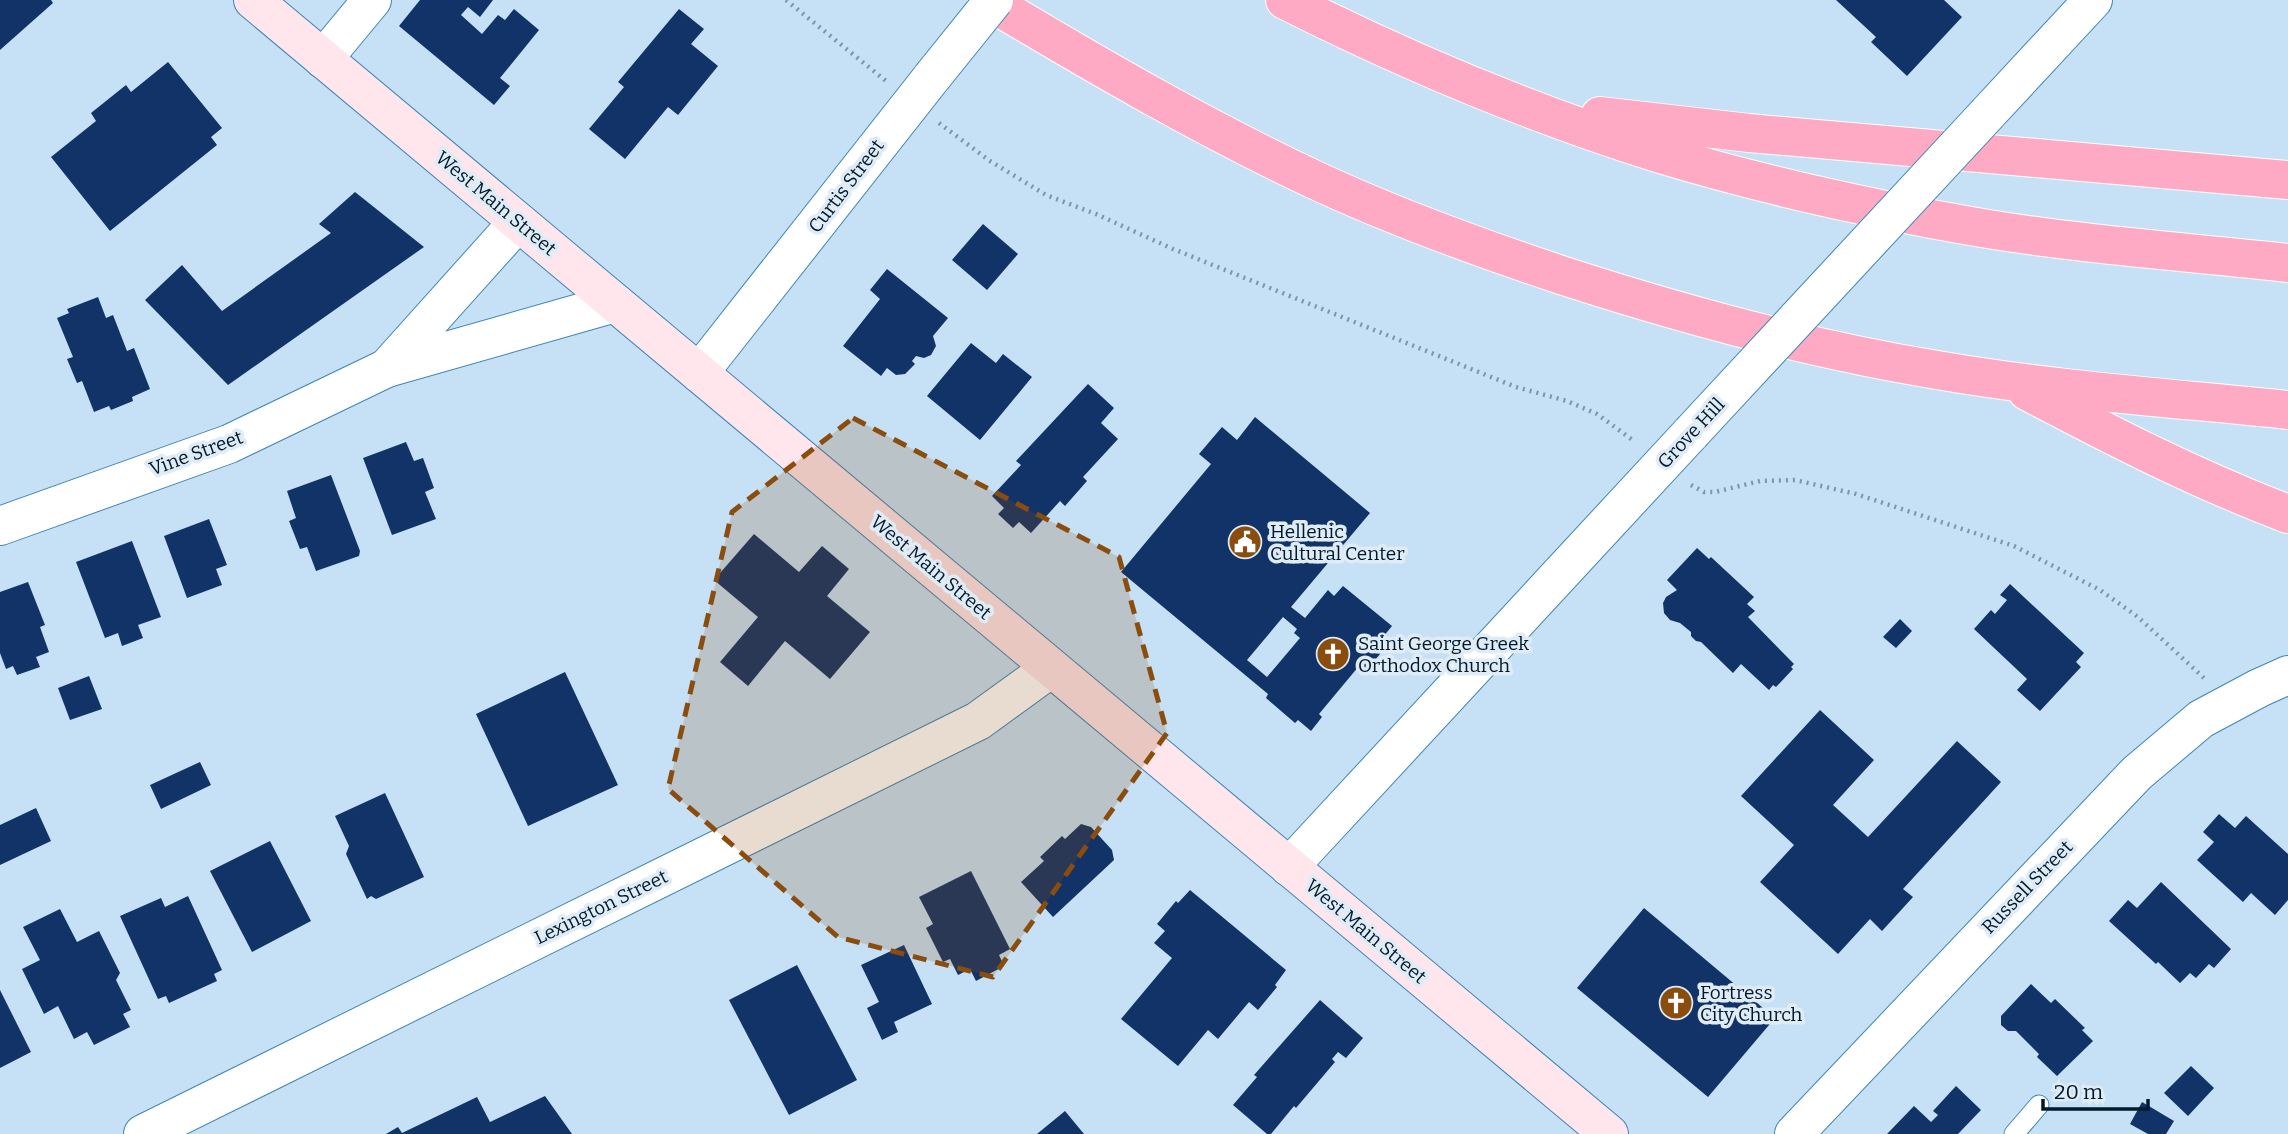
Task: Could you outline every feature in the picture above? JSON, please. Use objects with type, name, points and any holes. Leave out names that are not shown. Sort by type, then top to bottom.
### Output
[{"type":"highway","points":[[987,0],[1230,139],[1348,195],[1479,247],[1639,300],[1788,340],[1897,363],[2010,381],[2288,410]]},
{"type":"highway","points":[[1285,0],[1366,40],[1520,104],[1623,142],[1715,170],[1892,211],[2029,234],[2288,263]]},
{"type":"highway","points":[[1520,104],[1632,121],[1749,134],[2288,180]]},
{"type":"highway","points":[[2010,381],[2169,464],[2238,496],[2288,514]]},
{"type":"main road","name":"West Main Street","points":[[268,5],[323,59],[1609,1134]]},
{"type":"street","points":[[323,59],[372,0]]},
{"type":"street","name":"Curtis Street","points":[[699,373],[994,0]]},
{"type":"street","name":"Grove Hill","points":[[1289,867],[2093,0]]},
{"type":"street","name":"Vine Street","points":[[387,368],[518,222]]},
{"type":"street","name":"Vine Street","points":[[0,526],[229,444],[387,368],[615,303]]},
{"type":"street","name":"Lexington Street","points":[[143,1134],[978,721],[1051,667]]},
{"type":"street","name":"Russell Street","points":[[1794,1134],[2128,782],[2201,719],[2288,675]]},
{"type":"lane","points":[[2014,1134],[2039,1105]]},
{"type":"path","points":[[786,0],[886,81]]},
{"type":"path","points":[[939,123],[990,161],[1046,195],[1516,387],[1567,401],[1597,414],[1637,442]]},
{"type":"path","points":[[1691,485],[1704,492],[1715,492],[1760,481],[1795,480],[1856,494],[2014,546],[2100,590],[2138,617],[2231,703]]},
{"type":"highlighted area","points":[[853,418],[1119,557],[1167,733],[993,977],[838,937],[668,789],[732,512]]},
{"type":"building","points":[[0,0],[51,0],[53,3],[0,50]]},
{"type":"building","points":[[420,0],[493,0],[480,17],[468,7],[461,15],[482,34],[498,15],[505,20],[514,9],[539,30],[500,78],[510,86],[494,105],[399,26]]},
{"type":"building","points":[[1836,0],[1944,0],[1962,17],[1907,76],[1871,42],[1876,37]]},
{"type":"building","points":[[679,9],[704,29],[691,44],[718,66],[678,115],[668,107],[625,159],[589,129],[624,87],[618,82]]},
{"type":"building","points":[[168,62],[222,128],[211,137],[217,145],[110,231],[51,157],[96,121],[91,113],[126,85],[131,92]]},
{"type":"building","points":[[355,192],[424,247],[228,385],[145,300],[182,265],[222,311],[331,233],[319,224]]},
{"type":"building","points":[[983,224],[1018,254],[987,290],[952,260]]},
{"type":"building","points":[[887,269],[948,318],[933,336],[936,346],[931,355],[924,358],[916,356],[912,361],[915,364],[905,374],[896,375],[887,368],[881,376],[843,346],[880,299],[870,290]]},
{"type":"building","points":[[98,297],[106,318],[113,315],[127,351],[134,348],[150,389],[132,397],[133,401],[111,410],[109,406],[94,412],[82,381],[77,383],[67,359],[73,357],[57,318],[69,313],[67,309]]},
{"type":"building","points":[[971,343],[996,363],[1003,354],[1032,377],[980,440],[927,396]]},
{"type":"building","points":[[1088,384],[1114,408],[1101,423],[1118,439],[1083,477],[1087,481],[1065,506],[1060,501],[1031,533],[1019,522],[1013,528],[998,514],[1004,508],[992,496],[1021,465],[1016,461]]},
{"type":"building","name":"Hellenic Cultural Center","points":[[1255,417],[1370,513],[1291,607],[1305,618],[1328,590],[1334,596],[1343,586],[1392,626],[1383,637],[1390,642],[1365,672],[1359,666],[1319,714],[1322,717],[1311,731],[1298,720],[1295,723],[1266,698],[1268,694],[1121,572],[1211,464],[1199,454],[1222,427],[1237,440]],"holes":[[[1283,617],[1297,629],[1294,633],[1300,638],[1267,677],[1247,660]]]},
{"type":"building","points":[[406,442],[414,461],[423,458],[434,488],[425,492],[436,519],[392,535],[363,458]]},
{"type":"building","points":[[331,475],[360,551],[359,556],[316,571],[307,547],[300,549],[289,521],[296,518],[287,491]]},
{"type":"building","points":[[209,519],[227,565],[216,569],[222,585],[187,598],[164,536]]},
{"type":"building","points":[[754,534],[799,572],[822,546],[849,569],[827,596],[870,632],[830,679],[785,641],[748,686],[720,662],[758,617],[714,580]]},
{"type":"building","points":[[132,541],[161,617],[138,625],[143,638],[122,646],[118,633],[105,638],[76,562]]},
{"type":"building","points":[[1697,548],[1709,559],[1711,557],[1754,597],[1747,604],[1755,611],[1748,617],[1794,664],[1791,667],[1793,669],[1776,687],[1773,685],[1769,690],[1741,664],[1733,673],[1701,642],[1696,641],[1691,632],[1680,623],[1670,620],[1664,613],[1663,603],[1666,597],[1677,590],[1667,580]]},
{"type":"building","points":[[28,582],[45,625],[40,627],[49,652],[36,657],[40,667],[17,675],[13,666],[6,669],[0,653],[0,592]]},
{"type":"building","points":[[2010,584],[2084,653],[2076,662],[2081,667],[2040,711],[2017,690],[2027,679],[1974,629],[1991,610],[1995,614],[2007,600],[2000,595]]},
{"type":"building","points":[[1900,619],[1912,631],[1896,648],[1883,637]]},
{"type":"building","points":[[565,672],[618,785],[528,826],[476,714]]},
{"type":"building","points":[[89,676],[102,709],[70,720],[58,688]]},
{"type":"building","points":[[1820,710],[1874,760],[1833,805],[1868,837],[1957,741],[2001,782],[1903,889],[1913,897],[1882,931],[1870,919],[1838,954],[1760,882],[1794,845],[1741,796]]},
{"type":"building","points":[[200,762],[211,785],[161,809],[150,785]]},
{"type":"building","points":[[385,793],[424,877],[376,899],[371,896],[367,899],[346,854],[349,846],[335,816]]},
{"type":"building","points":[[36,808],[51,841],[0,865],[0,825]]},
{"type":"building","points":[[2219,814],[2235,828],[2246,816],[2288,854],[2288,900],[2275,915],[2251,893],[2243,902],[2197,860],[2214,842],[2203,832]]},
{"type":"building","points":[[1081,824],[1091,827],[1112,850],[1114,860],[1053,917],[1021,882],[1044,861],[1040,857],[1062,836],[1065,839]]},
{"type":"building","points":[[270,841],[311,921],[252,952],[210,871]]},
{"type":"building","points":[[971,871],[1010,949],[999,955],[1004,966],[976,981],[970,969],[958,975],[950,959],[943,962],[926,928],[933,924],[919,897]]},
{"type":"building","points":[[2161,882],[2231,949],[2214,968],[2209,964],[2196,978],[2190,973],[2180,983],[2109,921],[2128,900],[2137,908]]},
{"type":"building","points":[[1190,890],[1286,970],[1275,985],[1277,987],[1258,1010],[1249,1002],[1218,1039],[1208,1030],[1178,1066],[1121,1019],[1172,958],[1154,943],[1165,931],[1157,924],[1176,901],[1178,903]]},
{"type":"building","points":[[188,896],[222,970],[214,974],[217,981],[169,1003],[166,996],[158,999],[120,916],[161,898],[165,907]]},
{"type":"building","name":"Fortress City Church","points":[[1644,908],[1775,1018],[1708,1097],[1577,988]]},
{"type":"building","points":[[60,909],[77,942],[99,931],[120,973],[116,980],[131,1010],[123,1014],[130,1027],[94,1045],[87,1032],[74,1039],[58,1006],[44,1014],[22,969],[40,960],[23,927]]},
{"type":"building","points":[[904,945],[932,1004],[894,1022],[898,1032],[882,1040],[867,1008],[879,1002],[861,965]]},
{"type":"building","points":[[797,965],[857,1080],[789,1115],[729,1000]]},
{"type":"building","points":[[2031,984],[2051,1003],[2055,999],[2085,1028],[2082,1030],[2093,1041],[2057,1076],[2016,1031],[2008,1031],[2001,1025],[2001,1016]]},
{"type":"building","points":[[0,990],[31,1052],[0,1068]]},
{"type":"building","points":[[1320,1000],[1363,1038],[1346,1058],[1338,1052],[1332,1059],[1335,1062],[1296,1108],[1294,1106],[1271,1134],[1267,1134],[1233,1105],[1257,1077],[1254,1075]]},
{"type":"building","points":[[2191,1066],[2214,1088],[2188,1116],[2164,1093]]},
{"type":"building","points":[[1956,1086],[1981,1110],[1958,1134],[1887,1134],[1914,1106],[1931,1122],[1938,1115],[1933,1111]]},
{"type":"building","points":[[545,1096],[572,1134],[386,1134],[398,1127],[402,1133],[477,1097],[490,1122]]},
{"type":"building","points":[[2142,1102],[2174,1121],[2166,1134],[2148,1134],[2130,1124]]},
{"type":"building","points":[[1065,1111],[1084,1134],[1037,1134]]},
{"type":"place","name":"Hellenic Cultural Center","points":[[1245,542]]},
{"type":"place","name":"Saint George Greek Orthodox Church","points":[[1333,654]]},
{"type":"place","name":"Fortress City Church","points":[[1676,1003]]}]
